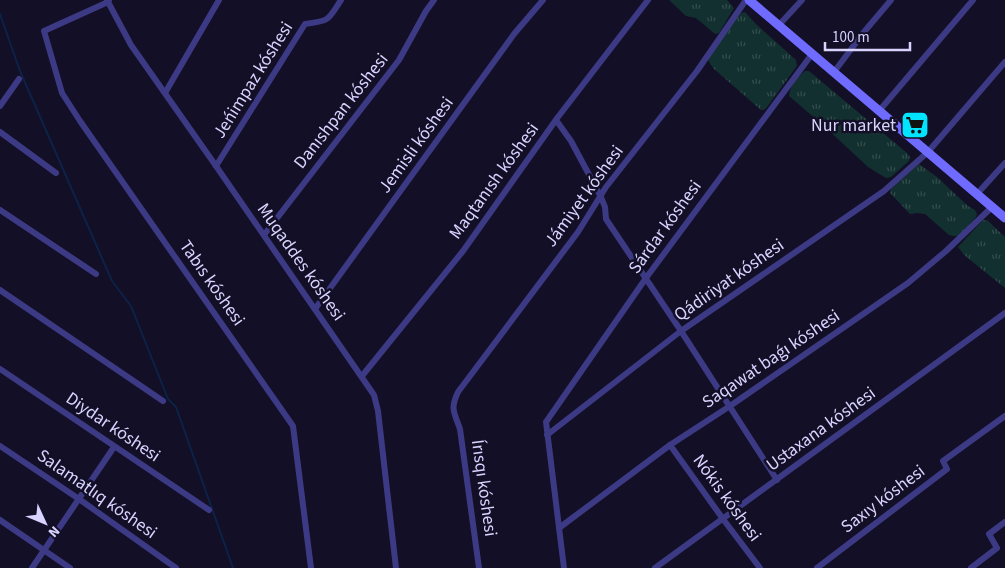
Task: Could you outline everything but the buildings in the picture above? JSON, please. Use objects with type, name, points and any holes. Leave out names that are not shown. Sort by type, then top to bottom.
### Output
[{"type":"main road","points":[[748,0],[1005,218]]},
{"type":"street","points":[[165,93],[219,0]]},
{"type":"street","name":"Jeńimpaz kóshesi","points":[[216,166],[305,24],[328,19],[341,0]]},
{"type":"street","name":"Danıshpan kóshesi","points":[[264,235],[399,60],[434,0]]},
{"type":"street","name":"Jemisli kóshesi","points":[[315,310],[514,34],[543,0]]},
{"type":"street","name":"Maqtanısh kóshesi","points":[[362,376],[463,251],[556,120],[648,0]]},
{"type":"street","name":"Jámiyet kóshesi","points":[[454,413],[453,403],[458,392],[578,232],[606,187],[697,71],[748,0]]},
{"type":"street","points":[[779,26],[802,0]]},
{"type":"street","points":[[834,72],[890,0]]},
{"type":"street","points":[[879,111],[973,0]]},
{"type":"street","name":"Muqaddes kóshesi","points":[[108,1],[131,45],[374,395],[378,411],[396,568]]},
{"type":"street","name":"Tabıs kóshesi","points":[[108,1],[44,31],[62,93],[293,426],[312,568]]},
{"type":"street","name":"Sárdar kóshesi","points":[[547,434],[546,422],[646,278],[812,54]]},
{"type":"street","name":"Qádiriyat kóshesi","points":[[547,434],[681,331],[884,191],[928,152],[1005,62]]},
{"type":"street","points":[[0,106],[19,79]]},
{"type":"street","points":[[556,120],[571,141],[601,197],[606,207],[606,218],[777,480]]},
{"type":"street","points":[[0,132],[56,173]]},
{"type":"street","points":[[977,194],[1005,163]]},
{"type":"street","name":"Saqawat baǵı kóshesi","points":[[559,528],[670,445],[730,406],[908,283],[946,251],[992,207]]},
{"type":"street","points":[[0,210],[96,274]]},
{"type":"street","points":[[0,290],[163,401]]},
{"type":"street","name":"Ustaxana kóshesi","points":[[655,568],[1005,313]]},
{"type":"street","name":"Diydar kóshesi","points":[[0,369],[209,510]]},
{"type":"street","name":"Írısqı kóshesi","points":[[454,413],[460,429],[480,568]]},
{"type":"street","name":"Saxıy kóshesi","points":[[817,568],[947,469],[942,461],[1005,416]]},
{"type":"street","points":[[547,434],[564,568]]},
{"type":"street","name":"Nókis kóshesi","points":[[670,445],[760,568]]},
{"type":"street","name":"Salamatlıq kóshesi","points":[[0,446],[176,568]]},
{"type":"street","points":[[32,568],[114,447]]},
{"type":"street","points":[[0,520],[70,568]]},
{"type":"street","points":[[971,568],[997,548],[989,534],[1005,522]]},
{"type":"green space","points":[[669,0],[727,0],[734,8],[719,33],[715,34],[696,18],[686,16]]},
{"type":"green space","points":[[745,12],[796,60],[797,66],[764,110],[761,110],[714,69],[708,57],[741,13]]},
{"type":"green space","points":[[805,71],[809,71],[907,153],[910,157],[909,161],[891,177],[886,178],[868,167],[789,96],[794,82]]},
{"type":"green space","points":[[919,164],[975,210],[976,217],[959,236],[949,235],[925,214],[910,214],[890,193],[891,189]]},
{"type":"green space","points":[[983,220],[987,220],[1005,237],[1005,288],[964,255],[958,247]]},
{"type":"waterway","points":[[0,14],[20,71],[112,281],[131,306],[168,399],[176,407],[233,568]]},
{"type":"place","name":"Nur market","points":[[915,125]]}]
